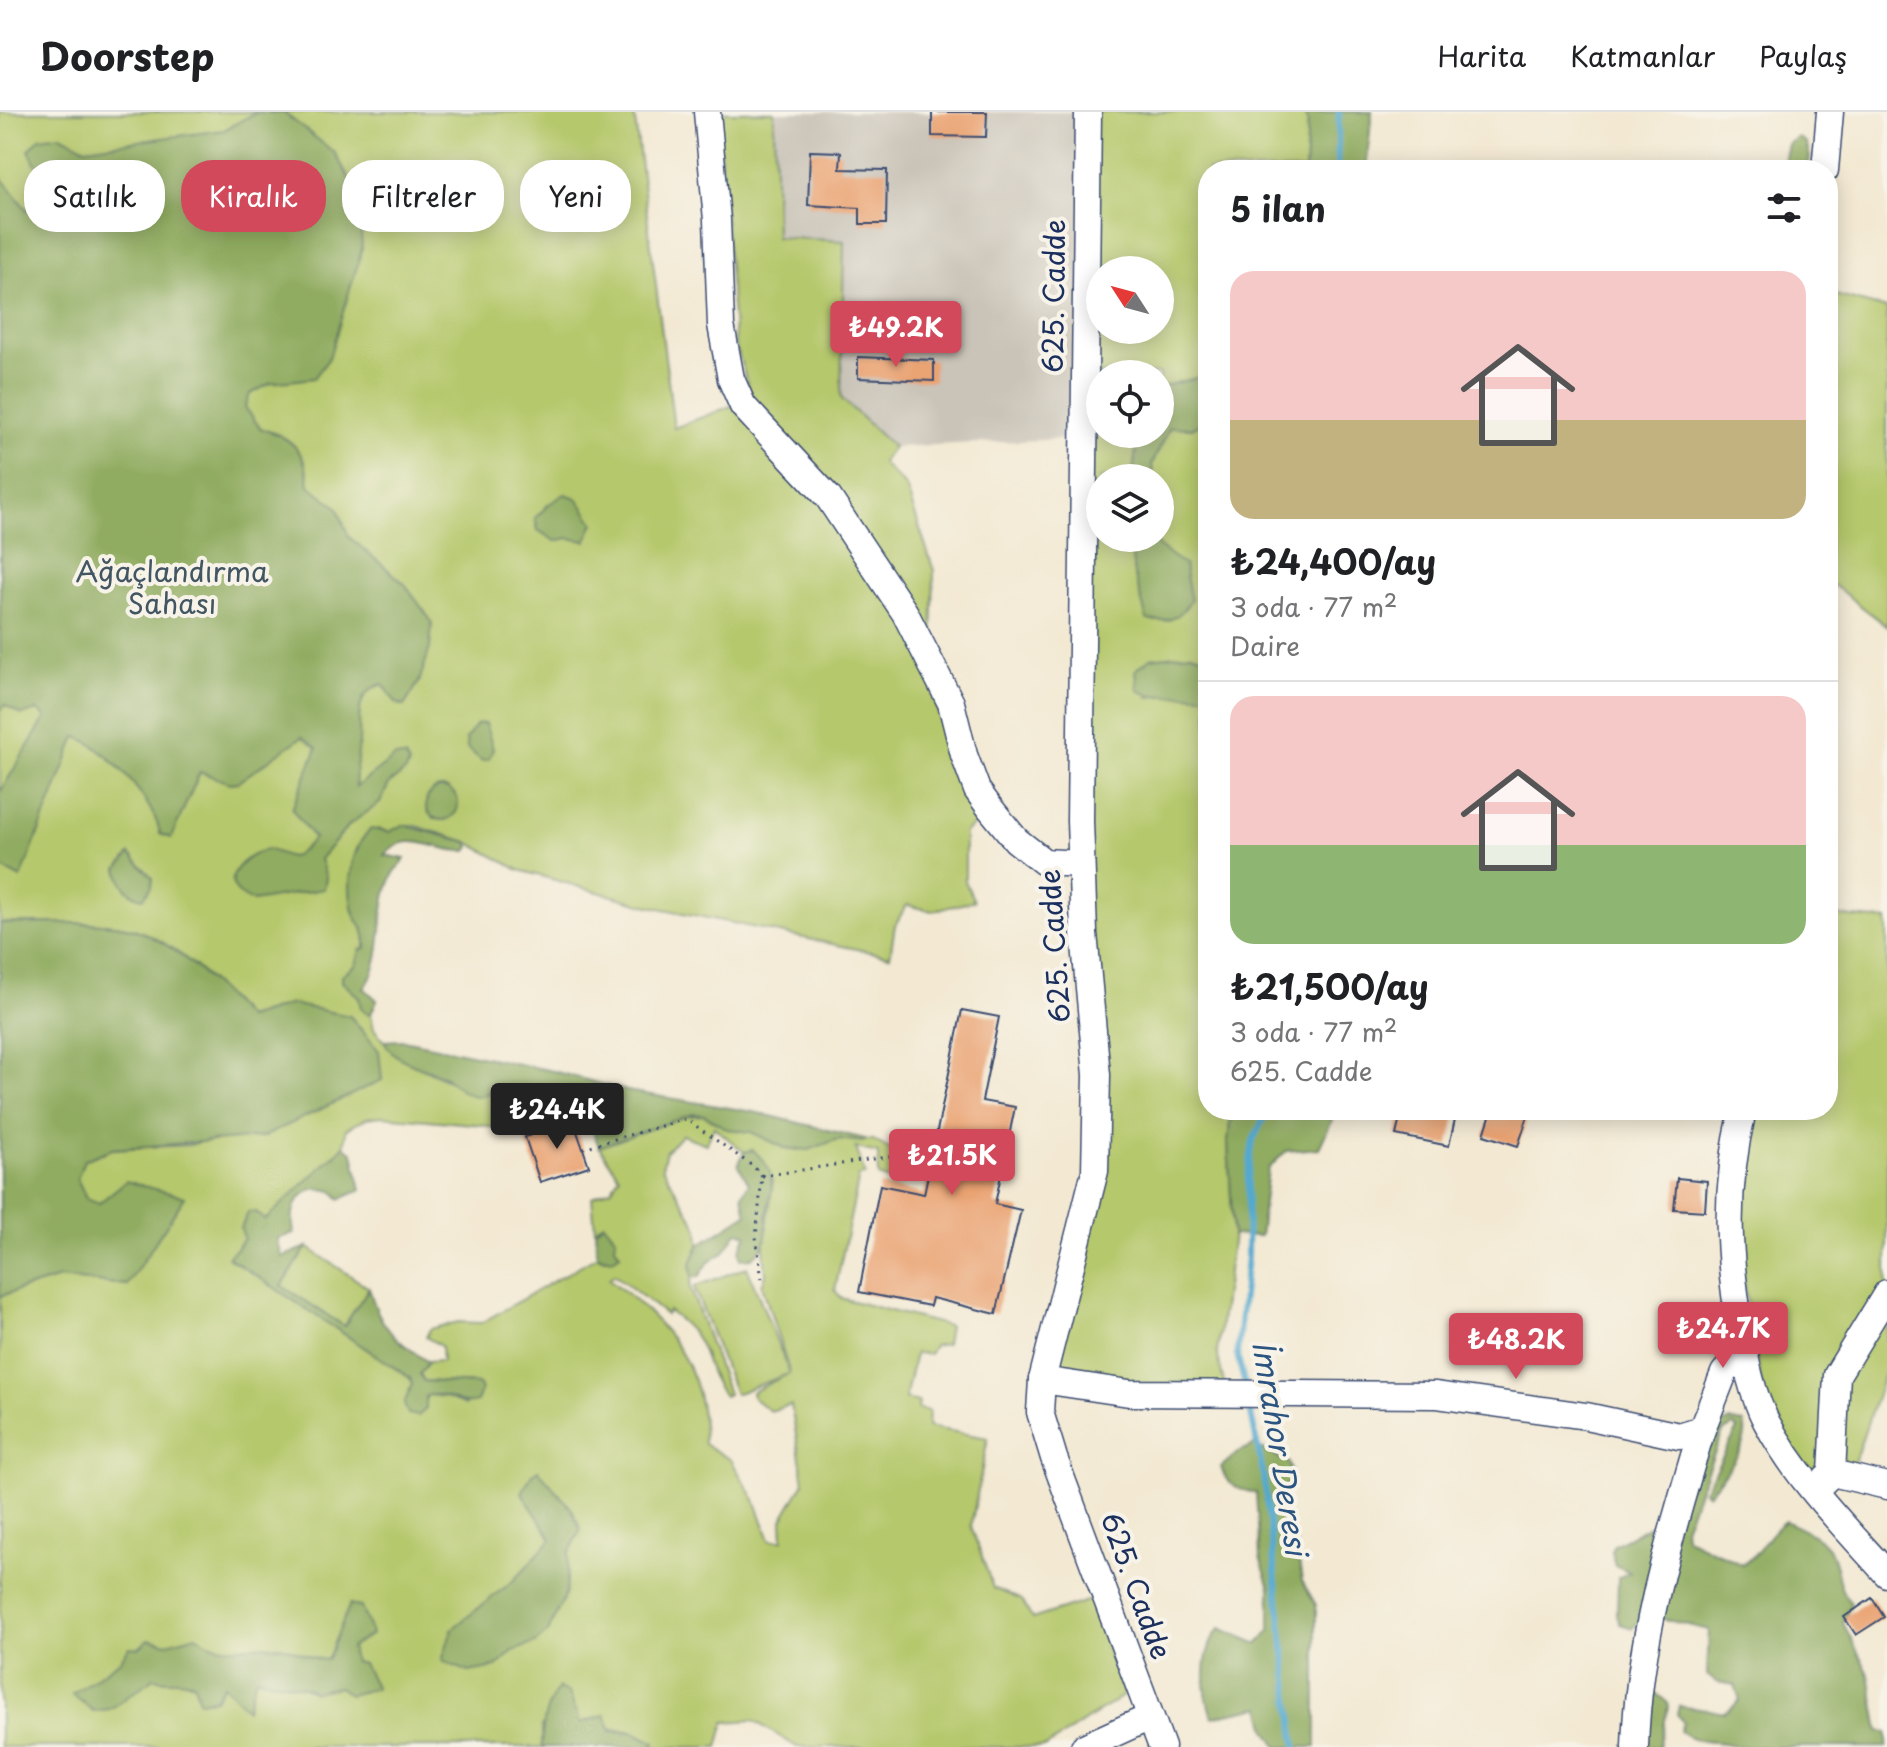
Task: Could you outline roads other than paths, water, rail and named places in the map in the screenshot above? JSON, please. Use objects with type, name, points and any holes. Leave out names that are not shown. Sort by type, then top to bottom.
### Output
[{"type":"street","points":[[707,112],[717,220],[721,325],[731,379],[743,406],[828,497],[905,613],[951,703],[964,755],[977,790],[990,808],[1016,840],[1044,862],[1081,864]]},
{"type":"street","name":"625. Cadde","points":[[1088,112],[1081,864],[1097,1075],[1095,1171],[1042,1380],[1040,1412],[1054,1458],[1162,1747]]},
{"type":"street","points":[[1826,160],[1830,112]]},
{"type":"street","points":[[1741,1120],[1728,1189],[1727,1227],[1744,1351],[1754,1397],[1768,1424],[1823,1483],[1887,1574]]},
{"type":"street","points":[[1823,1483],[1837,1375],[1887,1293]]},
{"type":"street","points":[[1635,1747],[1649,1631],[1664,1554],[1702,1429],[1724,1373],[1744,1351]]},
{"type":"street","points":[[1042,1380],[1129,1393],[1259,1391],[1436,1395],[1586,1416],[1679,1436],[1702,1429]]},
{"type":"street","points":[[1823,1483],[1887,1486]]},
{"type":"street","points":[[1084,1747],[1122,1739],[1150,1717]]},
{"type":"waterway","name":"İmrahor Deresi","points":[[1337,160],[1339,112]]},
{"type":"waterway","name":"İmrahor Deresi","points":[[1246,1389],[1237,1354],[1247,1257],[1248,1177],[1253,1140],[1263,1120]]},
{"type":"waterway","name":"İmrahor Deresi","points":[[1248,1399],[1263,1473],[1296,1747]]},
{"type":"park label","name":"Ağaçlandırma Sahası","points":[[172,588]]}]
